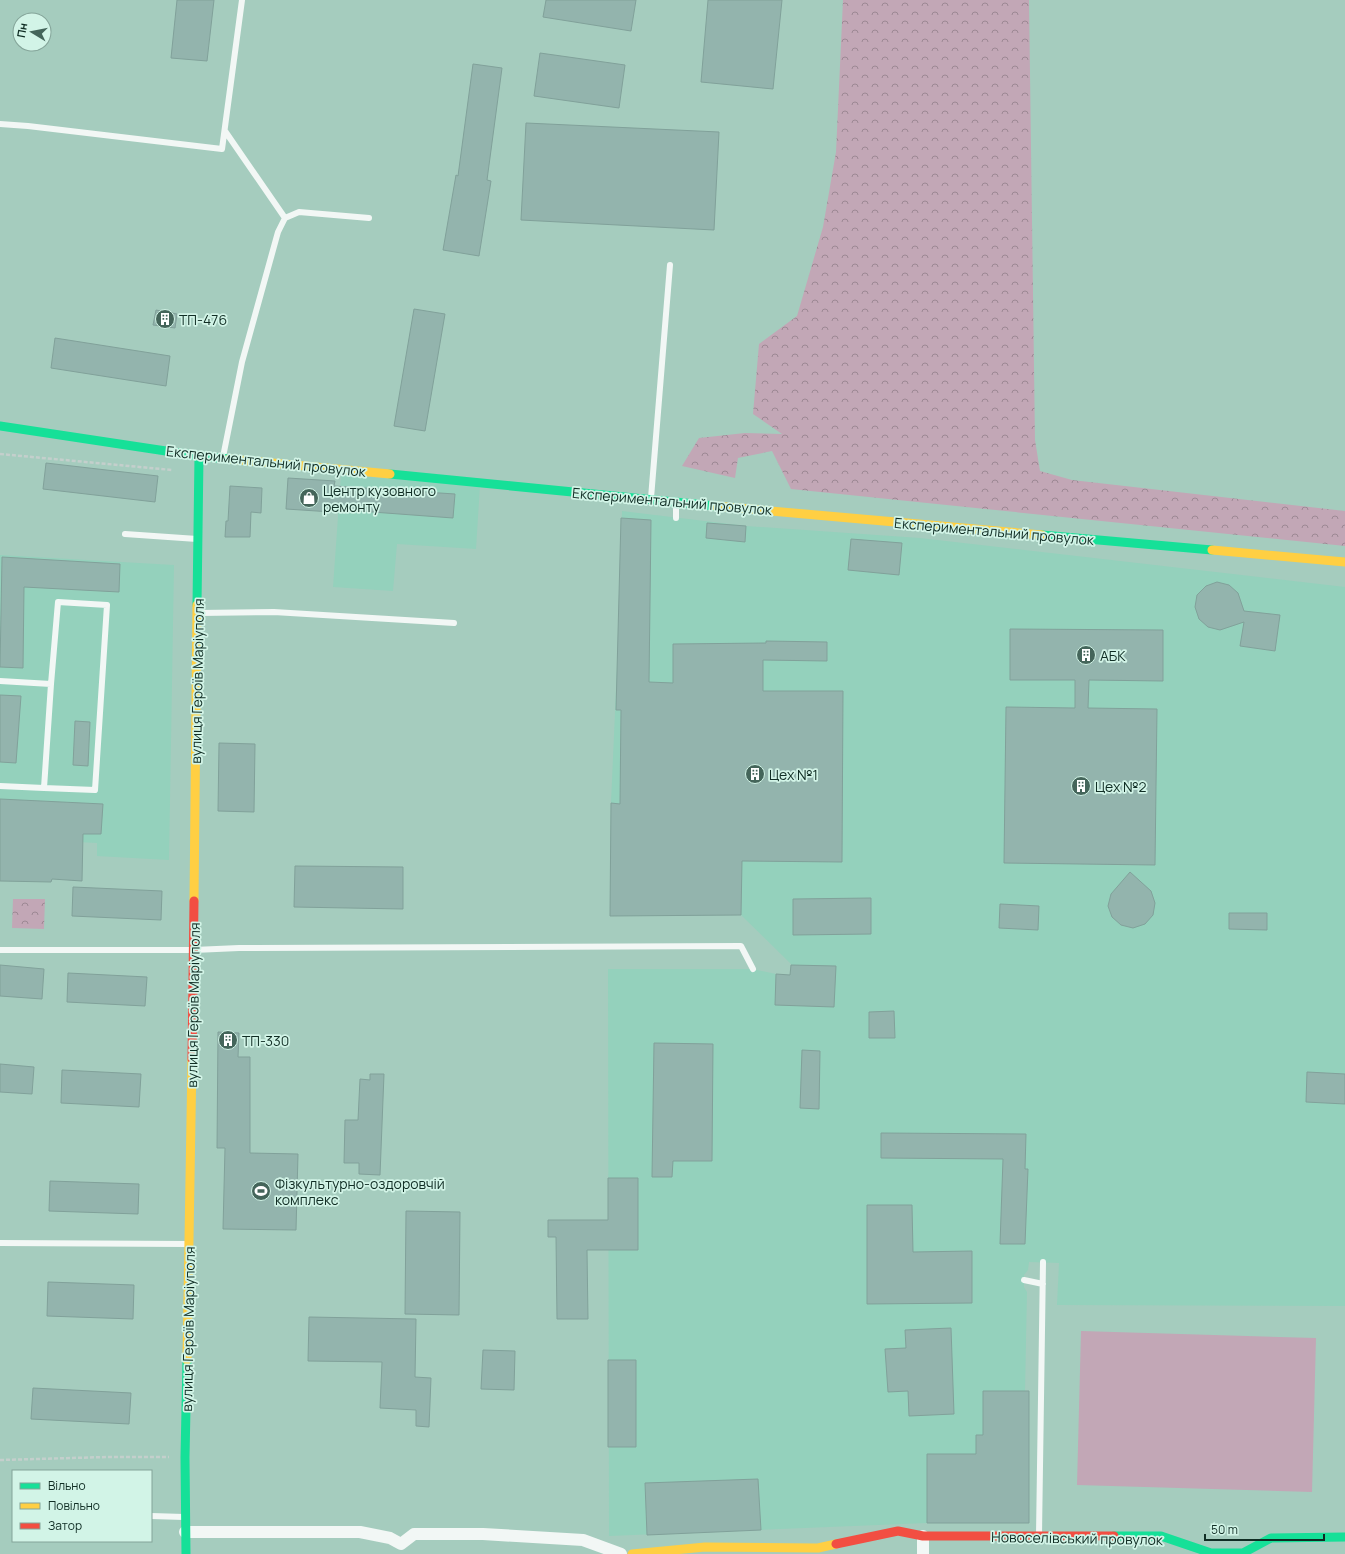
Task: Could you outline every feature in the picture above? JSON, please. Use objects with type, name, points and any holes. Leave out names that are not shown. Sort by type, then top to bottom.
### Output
[{"type":"street","name":"Експериментальний провулок","points":[[0,426],[199,456],[651,500],[1345,562]]},
{"type":"street","name":"вулиця Героїв Маріуполя","points":[[186,1554],[185,1457],[190,1244],[199,456]]},
{"type":"street","name":"Новоселівський провулок","points":[[632,1554],[706,1547],[782,1550],[818,1548],[898,1531],[923,1536],[1161,1536],[1211,1553],[1243,1553],[1271,1538],[1345,1537]]},
{"type":"street","points":[[186,1532],[360,1532],[390,1538],[402,1549],[414,1534],[482,1534],[582,1540],[621,1554]]},
{"type":"street","points":[[923,1536],[923,1554]]},
{"type":"lane","points":[[0,124],[222,149],[242,0]]},
{"type":"lane","points":[[225,131],[285,218]]},
{"type":"lane","points":[[223,458],[242,362],[278,232],[285,218],[299,212],[369,218]]},
{"type":"lane","points":[[651,500],[670,265]]},
{"type":"lane","points":[[676,502],[676,518]]},
{"type":"lane","points":[[125,534],[198,539]]},
{"type":"lane","points":[[0,786],[44,788],[95,790],[107,605],[58,602],[44,788]]},
{"type":"lane","points":[[198,613],[274,612],[454,623]]},
{"type":"lane","points":[[0,682],[51,684]]},
{"type":"lane","points":[[0,950],[741,946],[753,970]]},
{"type":"lane","points":[[0,1243],[190,1244]]},
{"type":"lane","points":[[1039,1536],[1043,1262]]},
{"type":"lane","points":[[1024,1280],[1043,1284]]},
{"type":"lane","points":[[152,1516],[185,1517]]},
{"type":"path","points":[[0,454],[175,470]]},
{"type":"path","points":[[0,1460],[107,1457],[185,1457]]},
{"type":"shaded area","points":[[341,475],[480,485],[476,549],[397,544],[393,591],[333,587]]},
{"type":"shaded area","points":[[622,511],[746,526],[920,538],[1345,587],[1345,1306],[1057,1305],[1059,1263],[1029,1262],[1028,1270],[1024,1275],[1024,1287],[1027,1292],[1025,1391],[1029,1391],[1029,1523],[927,1523],[609,1536],[608,969],[753,969],[776,974],[790,975],[791,964],[741,915],[610,916],[611,803]]},
{"type":"shaded area","points":[[0,555],[174,565],[169,860],[97,856],[97,843],[0,838]]},
{"type":"green space","points":[[843,0],[1029,0],[1035,440],[1040,471],[1072,480],[1345,511],[1345,546],[791,489],[772,451],[738,458],[735,478],[682,466],[699,438],[745,433],[782,434],[753,414],[759,344],[797,316],[823,227],[836,152]]},
{"type":"green space","points":[[13,899],[45,899],[44,929],[12,928]]},
{"type":"green space","points":[[1081,1331],[1316,1338],[1312,1492],[1077,1485]]},
{"type":"building","points":[[177,0],[214,0],[207,61],[171,58]]},
{"type":"building","points":[[546,0],[636,0],[631,31],[543,17]]},
{"type":"building","points":[[708,0],[782,0],[773,89],[701,82]]},
{"type":"building","points":[[540,53],[625,65],[619,108],[534,96]]},
{"type":"building","points":[[473,64],[502,68],[487,180],[491,181],[479,256],[443,250],[456,175],[458,176]]},
{"type":"building","points":[[526,123],[719,132],[714,230],[521,220]]},
{"type":"building","points":[[414,309],[445,314],[425,431],[394,426]]},
{"type":"building","name":"ТП-476","points":[[156,310],[177,314],[175,328],[153,325]]},
{"type":"building","points":[[55,338],[170,356],[166,386],[51,368]]},
{"type":"building","points":[[46,463],[158,476],[155,502],[43,489]]},
{"type":"building","points":[[288,478],[335,481],[334,486],[455,494],[453,518],[332,509],[332,512],[286,509]]},
{"type":"building","points":[[230,486],[262,488],[261,513],[251,512],[250,537],[225,537],[226,521],[228,521]]},
{"type":"building","points":[[621,518],[651,520],[649,682],[673,683],[673,644],[766,643],[766,641],[827,642],[827,661],[763,660],[763,691],[843,691],[842,862],[742,861],[741,915],[610,916],[611,803],[620,804],[621,710],[616,710]]},
{"type":"building","points":[[707,523],[746,526],[745,542],[706,538]]},
{"type":"building","points":[[851,539],[902,543],[899,575],[848,570]]},
{"type":"building","points":[[2,557],[120,564],[119,592],[24,587],[23,668],[0,667]]},
{"type":"building","points":[[1217,582],[1229,585],[1238,593],[1244,611],[1280,615],[1275,651],[1240,646],[1244,622],[1220,630],[1208,627],[1199,619],[1195,607],[1197,595],[1206,586]]},
{"type":"building","name":"Цех №2","points":[[1010,629],[1163,630],[1163,681],[1089,680],[1088,708],[1157,709],[1155,865],[1004,863],[1006,707],[1075,708],[1075,680],[1010,680]]},
{"type":"building","points":[[0,695],[21,696],[16,763],[0,762]]},
{"type":"building","points":[[75,721],[90,722],[88,766],[73,765]]},
{"type":"building","points":[[219,743],[255,744],[254,812],[218,811]]},
{"type":"building","points":[[0,799],[103,804],[101,834],[83,834],[82,881],[52,879],[51,882],[0,881]]},
{"type":"building","points":[[295,866],[403,867],[403,909],[294,907]]},
{"type":"building","points":[[1130,872],[1151,891],[1155,903],[1153,915],[1145,924],[1133,928],[1121,925],[1112,917],[1108,906],[1111,894]]},
{"type":"building","points":[[73,887],[162,891],[161,920],[72,916]]},
{"type":"building","points":[[871,898],[871,934],[793,935],[793,899]]},
{"type":"building","points":[[1000,904],[1039,906],[1038,930],[999,928]]},
{"type":"building","points":[[1229,913],[1267,913],[1267,930],[1229,929]]},
{"type":"building","points":[[0,965],[44,969],[42,999],[0,996]]},
{"type":"building","points":[[791,965],[836,966],[834,1007],[775,1005],[776,974],[790,975]]},
{"type":"building","points":[[68,973],[147,977],[145,1006],[67,1002]]},
{"type":"building","points":[[894,1011],[895,1038],[869,1038],[869,1012]]},
{"type":"building","name":"Фізкультурно-оздоровчій комплекс","points":[[218,1032],[239,1033],[238,1057],[250,1057],[250,1153],[298,1154],[296,1230],[223,1229],[225,1148],[217,1148]]},
{"type":"building","points":[[654,1043],[713,1044],[712,1161],[673,1161],[672,1177],[652,1177]]},
{"type":"building","points":[[802,1050],[820,1051],[819,1109],[800,1108]]},
{"type":"building","points":[[0,1064],[34,1067],[32,1094],[0,1092]]},
{"type":"building","points":[[62,1070],[141,1074],[139,1107],[61,1103]]},
{"type":"building","points":[[1307,1072],[1345,1074],[1345,1104],[1306,1102]]},
{"type":"building","points":[[370,1074],[384,1074],[380,1175],[359,1174],[359,1163],[344,1163],[345,1120],[358,1120],[360,1079],[370,1080]]},
{"type":"building","points":[[881,1133],[1026,1134],[1025,1169],[1028,1169],[1025,1244],[1000,1244],[1003,1159],[881,1158]]},
{"type":"building","points":[[608,1178],[638,1178],[638,1250],[587,1250],[588,1319],[557,1319],[556,1237],[548,1237],[548,1220],[608,1220]]},
{"type":"building","points":[[50,1181],[139,1184],[138,1214],[49,1211]]},
{"type":"building","points":[[867,1205],[912,1205],[913,1252],[972,1251],[972,1303],[867,1304]]},
{"type":"building","points":[[406,1211],[460,1212],[459,1315],[405,1314]]},
{"type":"building","points":[[48,1282],[134,1285],[133,1319],[47,1316]]},
{"type":"building","points":[[309,1317],[416,1319],[415,1377],[431,1378],[429,1427],[416,1426],[416,1410],[380,1408],[382,1362],[308,1361]]},
{"type":"building","points":[[951,1328],[954,1414],[909,1416],[908,1391],[888,1392],[885,1349],[906,1348],[905,1330]]},
{"type":"building","points":[[483,1350],[515,1351],[514,1390],[481,1389]]},
{"type":"building","points":[[608,1360],[636,1360],[636,1447],[608,1447]]},
{"type":"building","points":[[33,1388],[131,1393],[129,1424],[31,1419]]},
{"type":"building","points":[[983,1391],[1029,1391],[1029,1523],[927,1523],[927,1454],[976,1454],[976,1435],[983,1435]]},
{"type":"building","points":[[758,1479],[761,1530],[647,1535],[645,1483]]},
{"type":"traffic: fast","points":[[0,426],[199,456],[229,459]]},
{"type":"traffic: fast","points":[[197,605],[199,456]]},
{"type":"traffic: fast","points":[[390,474],[715,506]]},
{"type":"traffic: fast","points":[[1042,535],[1212,550]]},
{"type":"traffic: fast","points":[[186,1554],[185,1457],[187,1360]]},
{"type":"traffic: fast","points":[[1114,1536],[1161,1536],[1211,1553],[1243,1553],[1271,1538],[1345,1537]]},
{"type":"traffic: slow","points":[[229,459],[390,474]]},
{"type":"traffic: slow","points":[[715,506],[1042,535]]},
{"type":"traffic: slow","points":[[1212,550],[1345,562]]},
{"type":"traffic: slow","points":[[194,901],[197,605]]},
{"type":"traffic: slow","points":[[187,1360],[192,1059]]},
{"type":"traffic: slow","points":[[632,1554],[705,1547],[818,1548],[836,1544]]},
{"type":"traffic: jam","points":[[192,1059],[194,901]]},
{"type":"traffic: jam","points":[[836,1544],[898,1531],[923,1536],[1114,1536]]},
{"type":"place","name":"ТП-476","points":[[165,319]]},
{"type":"place","name":"Центр кузовного ремонту","points":[[309,498]]},
{"type":"place","name":"АБК","points":[[1086,655]]},
{"type":"place","name":"Цех №1","points":[[755,774]]},
{"type":"place","name":"Цех №2","points":[[1081,786]]},
{"type":"place","name":"ТП-330","points":[[228,1040]]},
{"type":"place","name":"Фізкультурно-оздоровчій комплекс","points":[[261,1191]]}]
